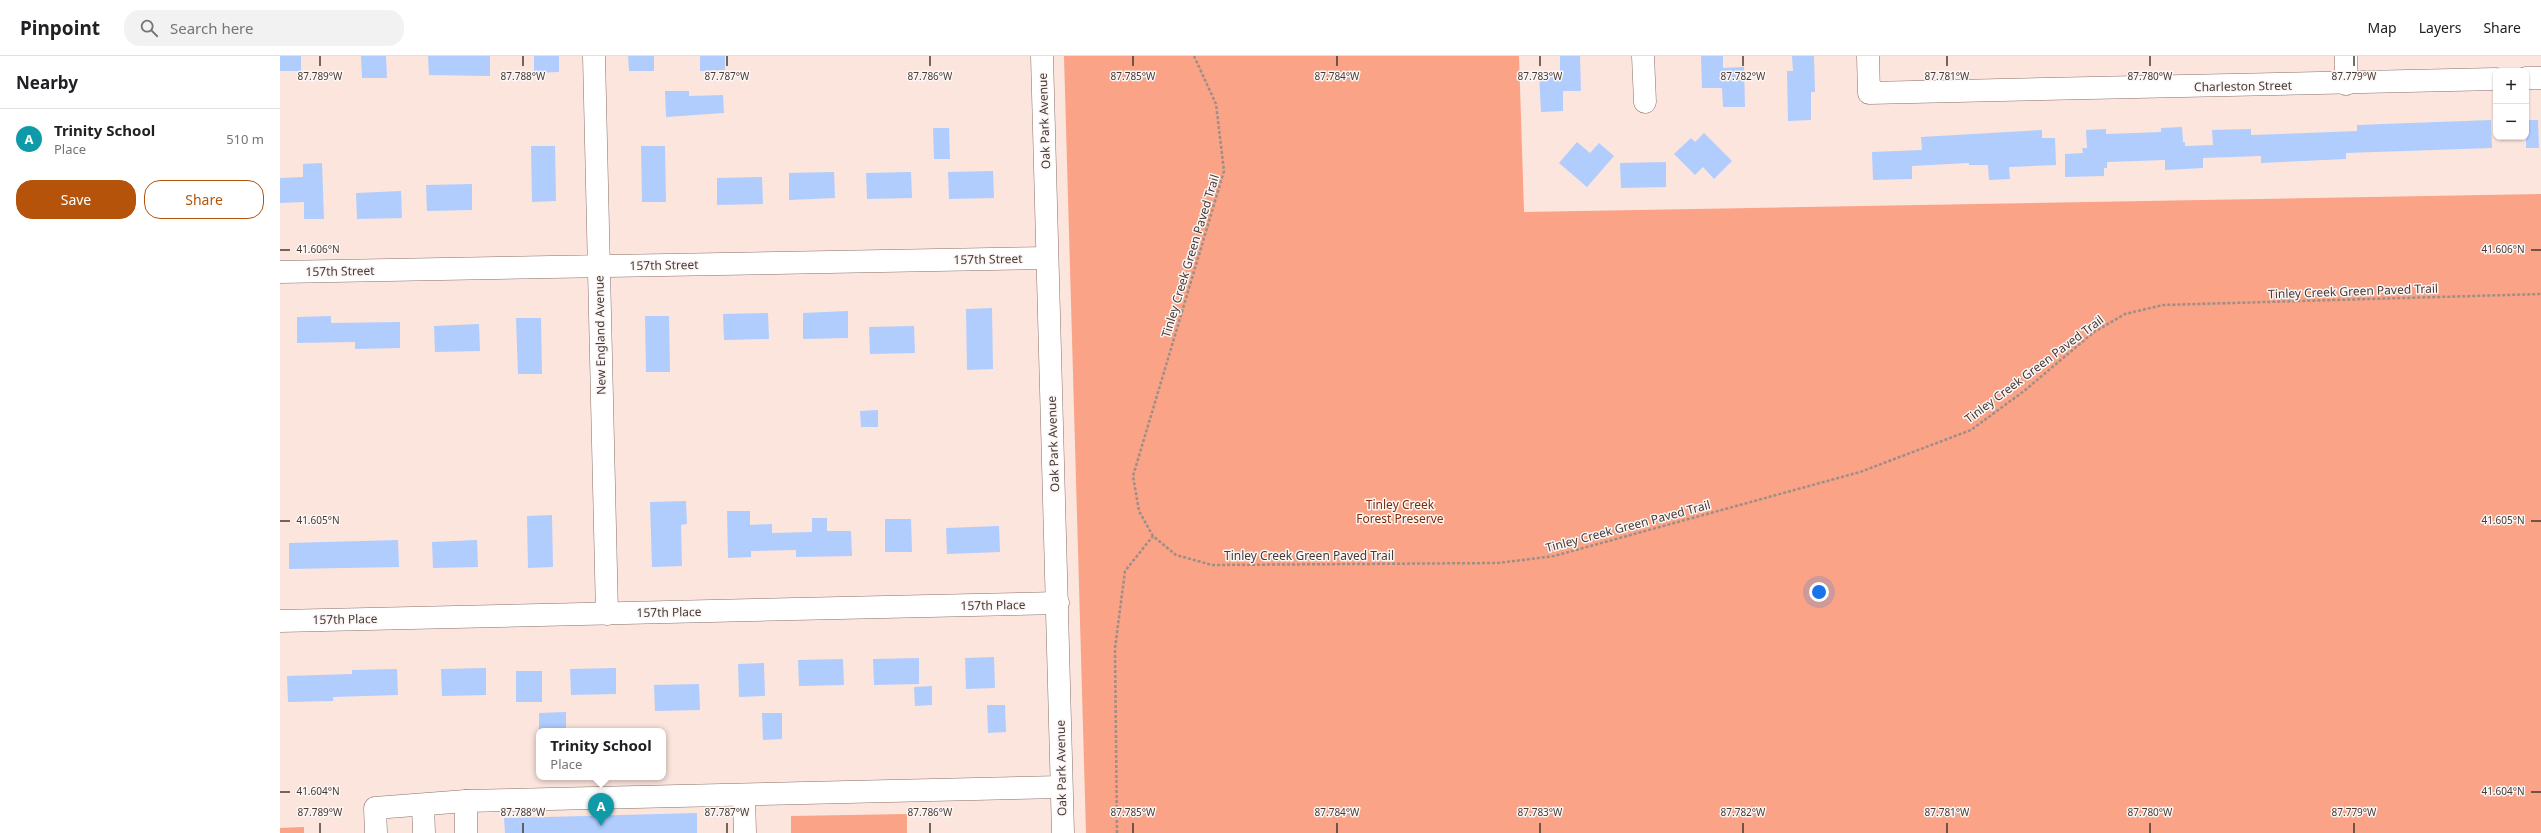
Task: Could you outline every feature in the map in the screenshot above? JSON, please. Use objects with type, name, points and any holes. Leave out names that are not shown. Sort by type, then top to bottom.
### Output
[{"type":"street","name":"New England Avenue","points":[[594,56],[607,614]]},
{"type":"street","name":"Oak Park Avenue","points":[[1042,56],[1058,603],[1063,833]]},
{"type":"street","points":[[1644,56],[1645,102]]},
{"type":"street","name":"Charleston Street","points":[[1868,56],[1869,93],[2346,84],[2493,79]]},
{"type":"street","points":[[2346,56],[2346,84]]},
{"type":"street","points":[[2529,78],[2541,78]]},
{"type":"street","name":"157th Street","points":[[280,272],[1047,258]]},
{"type":"street","name":"157th Place","points":[[280,621],[1058,603]]},
{"type":"street","points":[[376,833],[375,808],[466,801],[1061,787]]},
{"type":"street","points":[[744,795],[745,833]]},
{"type":"street","points":[[466,801],[466,833]]},
{"type":"street","points":[[423,805],[424,833]]},
{"type":"path","name":"Tinley Creek Green Paved Trail","points":[[1194,56],[1216,104],[1224,171],[1133,476],[1139,511],[1154,536],[1176,555],[1212,565],[1498,563],[1554,556],[1860,472],[1971,430],[2024,391],[2094,332],[2125,314],[2163,305],[2541,294]]},
{"type":"path","points":[[1117,833],[1115,648],[1125,571],[1154,536]]},
{"type":"green space","name":"Tinley Creek Forest Preserve","points":[[1064,56],[1519,56],[1524,212],[2541,194],[2541,833],[1086,833]]},
{"type":"green space","points":[[907,814],[907,833],[791,833],[791,816]]},
{"type":"green space","points":[[304,827],[304,833],[280,833],[280,828]]},
{"type":"building","points":[[280,56],[301,56],[301,71],[280,71]]},
{"type":"building","points":[[361,56],[386,56],[387,78],[362,78]]},
{"type":"building","points":[[428,56],[490,56],[490,76],[429,75]]},
{"type":"building","points":[[534,56],[559,56],[559,72],[534,73]]},
{"type":"building","points":[[628,56],[654,56],[654,71],[629,71]]},
{"type":"building","points":[[700,56],[725,56],[725,70],[700,71]]},
{"type":"building","points":[[1560,56],[1580,56],[1581,91],[1563,91],[1563,111],[1541,112],[1539,72],[1560,72]]},
{"type":"building","points":[[1701,56],[1723,56],[1723,68],[1744,67],[1745,107],[1723,107],[1722,88],[1702,88]]},
{"type":"building","points":[[1792,56],[1814,56],[1815,92],[1811,92],[1811,120],[1788,121],[1787,71],[1793,71]]},
{"type":"building","points":[[665,91],[689,91],[689,96],[723,95],[724,113],[666,117]]},
{"type":"building","points":[[2491,120],[2492,148],[2346,153],[2346,159],[2261,163],[2261,156],[2203,158],[2203,168],[2165,170],[2165,160],[2107,162],[2107,168],[2104,168],[2104,176],[2065,177],[2065,154],[2083,153],[2082,148],[2087,148],[2086,130],[2106,129],[2106,134],[2161,132],[2161,128],[2182,127],[2183,142],[2185,142],[2185,146],[2213,145],[2212,130],[2251,129],[2251,135],[2357,131],[2357,125]]},
{"type":"building","points":[[2529,120],[2538,120],[2539,148],[2526,148],[2526,140],[2529,140]]},
{"type":"building","points":[[933,128],[949,128],[950,159],[934,159]]},
{"type":"building","points":[[2042,130],[2042,138],[2055,138],[2056,165],[2009,167],[2010,179],[1989,180],[1988,165],[1969,165],[1969,163],[1912,166],[1912,179],[1873,180],[1872,152],[1922,150],[1921,137]]},
{"type":"building","points":[[1704,133],[1732,161],[1714,179],[1703,167],[1695,175],[1674,154],[1691,138],[1695,142]]},
{"type":"building","points":[[1577,142],[1590,153],[1599,143],[1614,156],[1587,187],[1559,163]]},
{"type":"building","points":[[531,146],[555,146],[556,201],[532,202]]},
{"type":"building","points":[[641,146],[665,146],[666,202],[642,202]]},
{"type":"building","points":[[1666,162],[1666,187],[1621,188],[1620,163]]},
{"type":"building","points":[[322,163],[324,219],[304,219],[304,202],[280,203],[280,178],[303,177],[303,164]]},
{"type":"building","points":[[993,171],[994,198],[949,199],[948,172]]},
{"type":"building","points":[[834,172],[835,198],[789,200],[789,173]]},
{"type":"building","points":[[911,172],[912,198],[867,199],[866,173]]},
{"type":"building","points":[[762,177],[763,204],[717,205],[717,178]]},
{"type":"building","points":[[472,184],[472,210],[427,211],[426,185]]},
{"type":"building","points":[[401,191],[402,218],[357,219],[356,193]]},
{"type":"building","points":[[992,308],[993,369],[967,370],[966,309]]},
{"type":"building","points":[[848,311],[848,338],[803,339],[803,313]]},
{"type":"building","points":[[768,313],[769,339],[724,340],[723,314]]},
{"type":"building","points":[[331,316],[331,323],[400,322],[400,348],[355,349],[355,342],[297,343],[297,317]]},
{"type":"building","points":[[645,316],[669,316],[670,372],[646,372]]},
{"type":"building","points":[[516,318],[541,318],[542,374],[518,374]]},
{"type":"building","points":[[479,324],[480,351],[435,352],[434,326]]},
{"type":"building","points":[[914,326],[915,353],[870,354],[869,327]]},
{"type":"building","points":[[878,410],[878,427],[861,427],[860,411]]},
{"type":"building","points":[[686,501],[687,524],[681,525],[682,566],[652,567],[650,502]]},
{"type":"building","points":[[727,511],[750,511],[750,525],[772,524],[772,533],[812,532],[812,518],[827,518],[827,531],[851,531],[852,556],[796,557],[796,550],[751,551],[751,557],[728,558]]},
{"type":"building","points":[[552,515],[553,567],[528,568],[527,516]]},
{"type":"building","points":[[885,519],[911,519],[912,552],[885,552]]},
{"type":"building","points":[[999,526],[1000,552],[947,554],[946,528]]},
{"type":"building","points":[[398,540],[399,567],[289,569],[289,543]]},
{"type":"building","points":[[477,540],[478,567],[433,568],[432,542]]},
{"type":"building","points":[[994,657],[995,688],[966,689],[965,658]]},
{"type":"building","points":[[919,658],[919,684],[874,685],[873,659]]},
{"type":"building","points":[[843,659],[844,685],[799,686],[798,660]]},
{"type":"building","points":[[764,663],[765,696],[739,697],[738,664]]},
{"type":"building","points":[[486,668],[486,695],[442,696],[441,669]]},
{"type":"building","points":[[616,668],[616,694],[571,695],[570,669]]},
{"type":"building","points":[[397,669],[398,695],[333,697],[333,701],[288,702],[287,676],[352,674],[352,670]]},
{"type":"building","points":[[516,671],[542,671],[542,702],[516,702]]},
{"type":"building","points":[[699,684],[700,710],[655,711],[654,685]]},
{"type":"building","points":[[932,686],[932,705],[915,706],[914,687]]},
{"type":"building","points":[[987,705],[1005,705],[1006,732],[988,733]]},
{"type":"building","points":[[566,712],[566,728],[539,728],[539,713]]},
{"type":"building","points":[[762,713],[782,713],[782,739],[763,740]]},
{"type":"building","points":[[697,813],[697,833],[505,833],[504,818]]},
{"type":"place","name":"Trinity School","points":[[601,826]]}]
